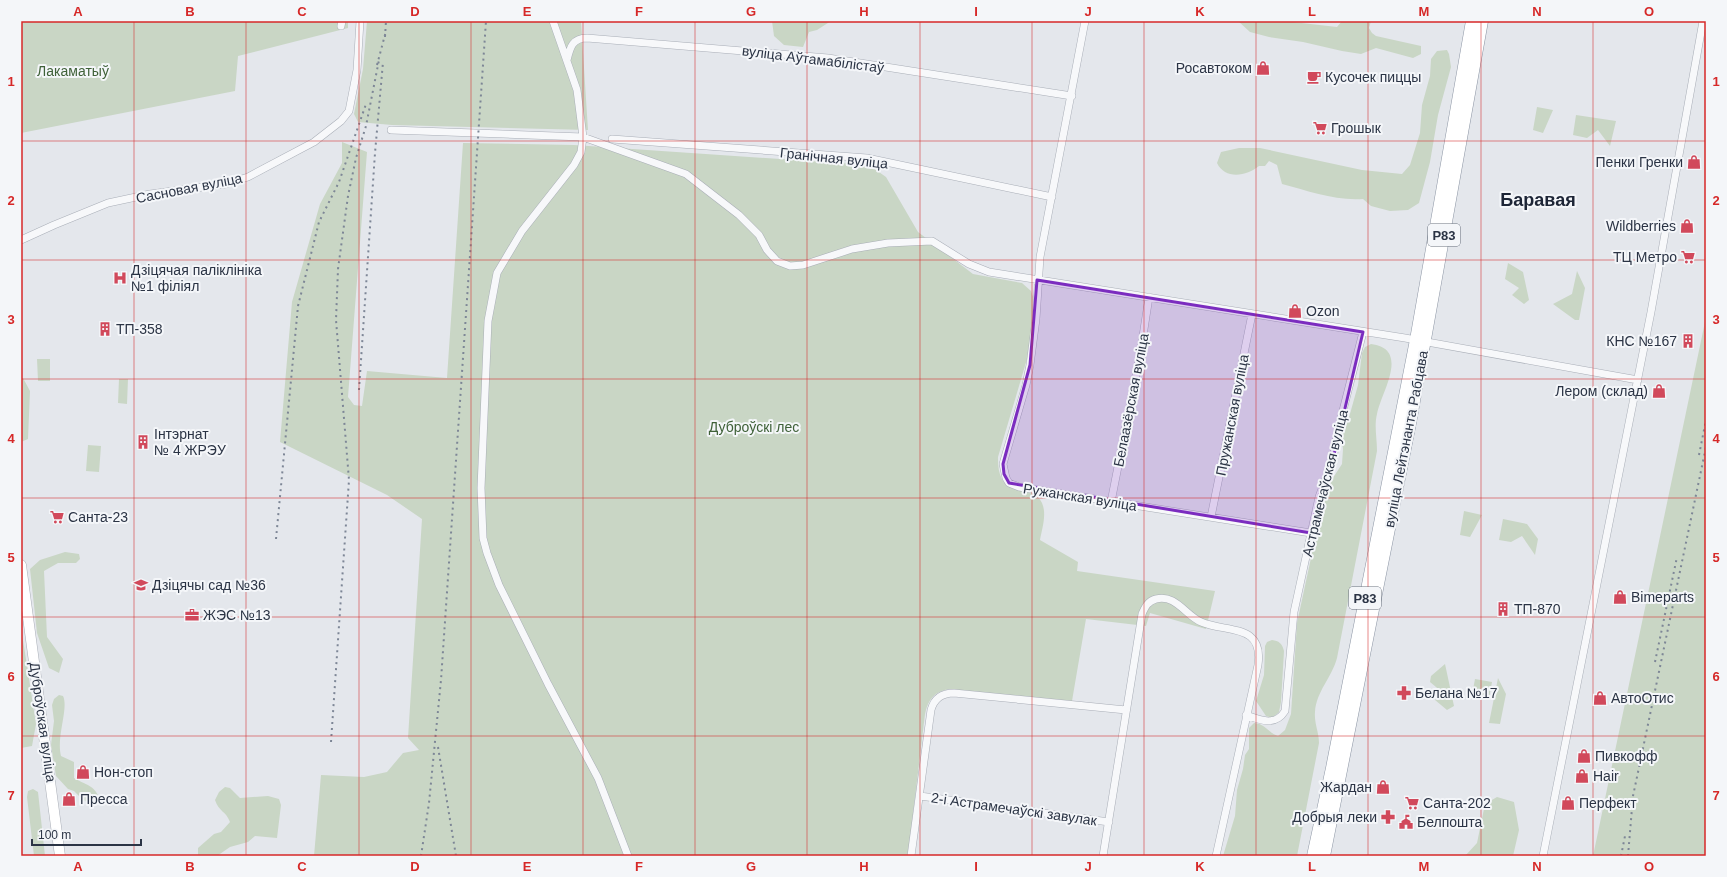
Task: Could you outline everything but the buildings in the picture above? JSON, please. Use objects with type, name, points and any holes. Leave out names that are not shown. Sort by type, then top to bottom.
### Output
[{"type":"highway","name":"вуліца Лейтэнанта Рабцава","points":[[1469,67],[1472,21]]},
{"type":"highway","name":"вуліца Лейтэнанта Рабцава","points":[[1324,856],[1344,758],[1469,67],[1482,21]]},
{"type":"highway","name":"вуліца Лейтэнанта Рабцава","points":[[1313,856],[1420,341]]},
{"type":"main road","name":"Дуброўская вуліца","points":[[22,568],[60,856]]},
{"type":"street","name":"Сасновая вуліца","points":[[21,240],[54,224],[108,203],[150,194],[226,184],[248,177],[314,142],[341,121],[349,111],[357,70],[360,21]]},
{"type":"street","points":[[553,21],[577,90],[583,137],[582,152],[574,166],[522,231],[497,274],[488,321],[480,488],[483,538],[499,585],[610,804],[628,856]]},
{"type":"street","name":"Ружанская вуліца","points":[[1085,21],[1072,96],[1040,257],[1037,280],[1036,319],[1030,365],[1026,385],[1003,464],[1004,474],[1009,483],[1014,486],[1311,533]]},
{"type":"street","points":[[1543,856],[1638,380],[1703,21]]},
{"type":"street","name":"вуліца Аўтамабілістаў","points":[[567,60],[573,43],[579,39],[587,38],[828,58],[1072,96]]},
{"type":"street","points":[[391,130],[583,137],[686,174],[739,215],[759,235],[777,261],[790,266],[803,265],[852,249],[888,243],[932,241],[969,264],[989,272],[1420,341],[1638,380]]},
{"type":"street","name":"Гранічная вуліца","points":[[612,139],[867,158],[1052,198]]},
{"type":"street","name":"Белаазёрская вуліца","points":[[1111,502],[1140,355],[1149,298]]},
{"type":"street","name":"Пружанская вуліца","points":[[1211,517],[1252,314]]},
{"type":"street","name":"Астрамечаўская вуліца","points":[[1246,715],[1264,722],[1276,720],[1282,716],[1285,711],[1294,612],[1321,487],[1333,459],[1338,430],[1363,332]]},
{"type":"street","points":[[1104,856],[1142,614],[1148,603],[1154,599],[1167,599],[1178,604],[1202,622],[1238,630],[1253,638],[1259,652],[1258,665],[1216,856]]},
{"type":"street","points":[[911,856],[931,710],[935,701],[939,697],[954,693],[1126,710]]},
{"type":"street","name":"2-і Астрамечаўскі завулак","points":[[920,796],[1109,822]]},
{"type":"highlighted area","points":[[1037,280],[1363,332],[1333,459],[1321,487],[1311,533],[1009,483],[1004,474],[1003,464],[1030,365]]},
{"type":"green space","name":"Лакаматыў","points":[[21,21],[348,21],[348,28],[238,56],[235,91],[21,133]]},
{"type":"green space","points":[[367,21],[581,21],[588,130],[392,125],[358,122],[354,114],[363,69]]},
{"type":"green space","points":[[772,21],[831,21],[817,30],[809,32],[803,47],[784,45],[774,36]]},
{"type":"green space","points":[[1238,21],[1284,21],[1337,27],[1342,21],[1371,21],[1369,28],[1376,36],[1421,46],[1421,54],[1413,58],[1376,48],[1361,54],[1342,51],[1250,32]]},
{"type":"green space","points":[[1447,50],[1451,67],[1438,115],[1430,162],[1419,203],[1408,210],[1390,211],[1371,206],[1363,199],[1332,197],[1282,184],[1277,165],[1269,161],[1265,166],[1259,166],[1243,174],[1236,175],[1225,172],[1217,163],[1221,152],[1239,148],[1260,148],[1362,170],[1402,174],[1410,165],[1420,133],[1422,105],[1430,76],[1431,59],[1437,51]]},
{"type":"green space","points":[[1537,107],[1553,110],[1543,133],[1533,130]]},
{"type":"green space","points":[[1576,115],[1616,121],[1610,146],[1598,130],[1587,138],[1573,135]]},
{"type":"green space","name":"Дуброўскі лес","points":[[342,142],[367,152],[348,397],[354,405],[362,406],[367,371],[447,378],[463,143],[574,145],[869,165],[886,177],[918,232],[973,274],[1022,283],[1031,291],[1033,297],[1033,320],[1027,359],[998,457],[999,471],[1003,480],[1009,486],[1031,493],[1042,503],[1044,517],[1040,540],[1078,562],[1077,571],[1215,591],[1206,629],[1150,613],[1146,626],[1086,619],[1072,701],[950,689],[936,694],[930,700],[925,714],[908,856],[314,856],[321,775],[364,777],[387,772],[403,753],[419,750],[408,738],[422,519],[387,495],[280,442],[292,302],[320,204],[342,163]]},
{"type":"green space","points":[[1508,263],[1523,272],[1529,300],[1524,304],[1512,295],[1519,288],[1505,279]]},
{"type":"green space","points":[[1577,271],[1585,288],[1579,320],[1575,320],[1553,304],[1572,294]]},
{"type":"green space","points":[[1706,317],[1706,856],[1593,856]]},
{"type":"green space","points":[[1371,344],[1383,348],[1389,354],[1392,363],[1376,419],[1377,451],[1337,658],[1316,705],[1315,716],[1319,743],[1297,856],[1223,856],[1235,816],[1237,790],[1245,755],[1249,749],[1249,728],[1254,723],[1258,724],[1264,726],[1278,736],[1285,730],[1291,714],[1297,623],[1325,493],[1342,464],[1343,449],[1341,435],[1348,421],[1358,385],[1362,353],[1365,347]]},
{"type":"green space","points":[[37,359],[50,359],[50,381],[38,381]]},
{"type":"green space","points":[[21,378],[23,378],[30,391],[28,439],[21,442]]},
{"type":"green space","points":[[119,379],[128,379],[127,404],[118,403]]},
{"type":"green space","points":[[88,445],[101,446],[99,472],[86,471]]},
{"type":"green space","points":[[1464,511],[1482,515],[1470,537],[1460,535]]},
{"type":"green space","points":[[1503,519],[1527,524],[1538,539],[1535,555],[1522,536],[1511,542],[1499,540]]},
{"type":"green space","points":[[65,552],[79,554],[80,559],[76,563],[58,563],[44,571],[47,637],[63,659],[59,673],[49,668],[37,633],[30,569],[40,560]]},
{"type":"green space","points":[[21,627],[36,724],[32,746],[21,748]]},
{"type":"green space","points":[[1272,640],[1280,643],[1284,651],[1281,702],[1279,712],[1272,718],[1266,716],[1256,701],[1264,675],[1265,646],[1267,642]]},
{"type":"green space","points":[[1445,664],[1454,706],[1447,710],[1435,700],[1442,692],[1430,682],[1431,676]]},
{"type":"green space","points":[[1498,678],[1506,694],[1500,724],[1489,723]]},
{"type":"green space","points":[[1475,679],[1492,682],[1489,698],[1472,695]]},
{"type":"green space","points":[[59,695],[63,696],[65,708],[60,740],[61,756],[74,762],[74,778],[95,790],[99,798],[97,802],[88,803],[74,791],[68,789],[56,776],[51,745],[54,721],[52,705],[54,699]]},
{"type":"green space","points":[[225,787],[230,788],[240,798],[268,796],[279,799],[281,805],[277,838],[255,836],[248,842],[230,847],[217,856],[198,856],[198,848],[214,834],[221,832],[230,822],[227,816],[218,807],[215,800],[219,792]]},
{"type":"green space","points":[[33,789],[38,792],[45,856],[34,856],[27,797],[28,791]]},
{"type":"green space","points":[[1497,797],[1514,802],[1519,830],[1513,856],[1465,856],[1477,843],[1485,804]]},
{"type":"railway","points":[[385,37],[386,21]]},
{"type":"railway","points":[[421,856],[429,803],[441,680],[486,21]]},
{"type":"railway","points":[[377,65],[386,31]]},
{"type":"railway","points":[[331,742],[349,480],[336,320],[338,269],[348,196],[356,158],[366,126],[379,60]]},
{"type":"railway","points":[[359,390],[375,153],[383,62]]},
{"type":"railway","points":[[276,539],[298,306],[319,222],[339,182],[366,104]]},
{"type":"railway","points":[[1699,455],[1706,420]]},
{"type":"railway","points":[[1628,856],[1633,796],[1706,447]]},
{"type":"railway","points":[[1655,662],[1677,557]]},
{"type":"railway","points":[[438,747],[456,856]]},
{"type":"railway","points":[[1621,856],[1625,836]]},
{"type":"place","name":"Росавтоком","points":[[1263,68]]},
{"type":"place","name":"Кусочек пиццы","points":[[1314,77]]},
{"type":"place","name":"Грошык","points":[[1320,128]]},
{"type":"place","name":"Пенки Гренки","points":[[1694,162]]},
{"type":"place","name":"Wildberries","points":[[1687,226]]},
{"type":"place","name":"ТЦ Метро","points":[[1688,257]]},
{"type":"place","name":"Дзіцячая паліклініка №1 філіял","points":[[120,278]]},
{"type":"place","name":"Ozon","points":[[1295,311]]},
{"type":"place","name":"ТП-358","points":[[105,329]]},
{"type":"place","name":"КНС №167","points":[[1688,341]]},
{"type":"place","name":"Лером (склад)","points":[[1659,391]]},
{"type":"place","name":"Інтэрнат № 4 ЖРЭУ","points":[[143,442]]},
{"type":"place","name":"Санта-23","points":[[57,517]]},
{"type":"place","name":"Дзіцячы сад №36","points":[[141,585]]},
{"type":"place","name":"Bimeparts","points":[[1620,597]]},
{"type":"place","name":"ТП-870","points":[[1503,609]]},
{"type":"place","name":"ЖЭС №13","points":[[192,615]]},
{"type":"place","name":"Белана №17","points":[[1404,693]]},
{"type":"place","name":"АвтоОтис","points":[[1600,698]]},
{"type":"place","name":"Пивкофф","points":[[1584,756]]},
{"type":"place","name":"Нон-стоп","points":[[83,772]]},
{"type":"place","name":"Hair","points":[[1582,776]]},
{"type":"place","name":"Жардан","points":[[1383,787]]},
{"type":"place","name":"Пресса","points":[[69,799]]},
{"type":"place","name":"Санта-202","points":[[1412,803]]},
{"type":"place","name":"Перфект","points":[[1568,803]]},
{"type":"place","name":"Добрыя леки","points":[[1388,817]]},
{"type":"place","name":"Белпошта","points":[[1406,822]]},
{"type":"district","name":"Баравая","points":[[1538,200]]}]
